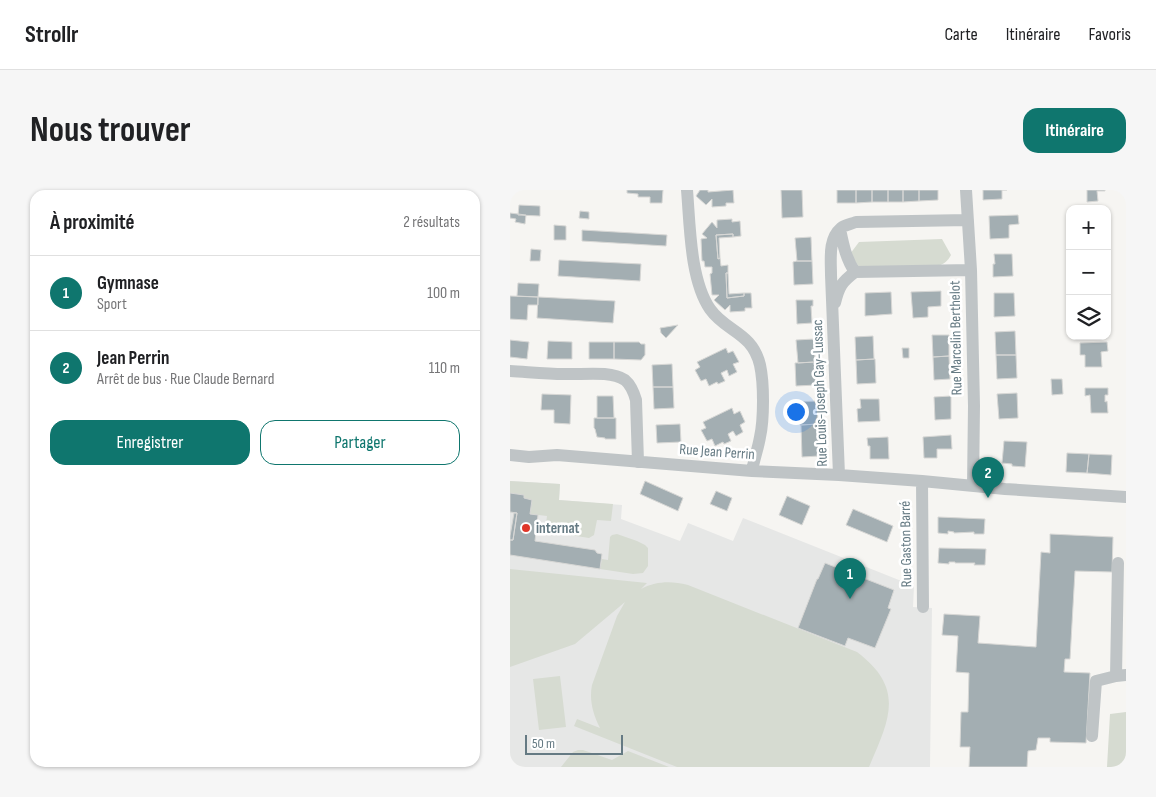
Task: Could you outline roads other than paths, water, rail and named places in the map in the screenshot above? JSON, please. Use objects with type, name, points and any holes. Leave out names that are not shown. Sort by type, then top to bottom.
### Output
[{"type":"street","points":[[687,190],[698,286],[711,311],[719,320],[747,340],[753,348],[760,365],[763,386],[762,425],[752,471]]},
{"type":"street","name":"Rue Marcelin Berthelot","points":[[966,190],[971,270],[974,406],[973,486]]},
{"type":"street","points":[[968,220],[856,222],[840,229],[849,263],[855,272],[971,270]]},
{"type":"street","name":"Rue Louis-Joseph Gay-Lussac","points":[[839,475],[831,275],[832,243],[834,235],[840,229]]},
{"type":"street","name":"Rue Louis-Joseph Gay-Lussac","points":[[833,310],[842,282],[855,272]]},
{"type":"street","points":[[510,371],[601,374],[625,380],[634,393],[636,400],[638,462]]},
{"type":"street","name":"Rue Jean Perrin","points":[[510,455],[530,457],[557,455],[752,471],[922,481],[1005,490],[1126,497]]},
{"type":"street","name":"Rue Gaston Barré","points":[[922,481],[923,607]]},
{"type":"street","points":[[1092,736],[1096,681],[1121,675],[1118,563]]},
{"type":"place","name":"Jean Perrin","points":[[988,498]]},
{"type":"place","name":"internat","points":[[526,528]]},
{"type":"place","name":"Gymnase","points":[[850,599]]}]
